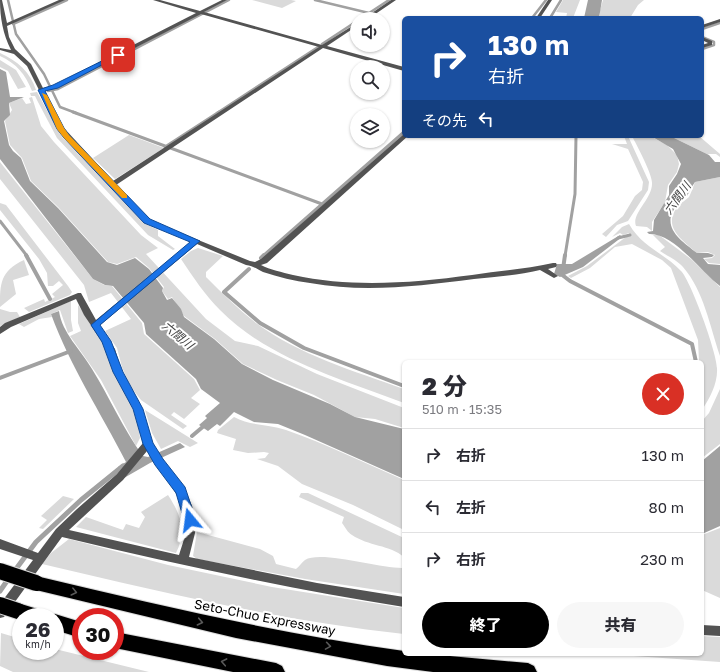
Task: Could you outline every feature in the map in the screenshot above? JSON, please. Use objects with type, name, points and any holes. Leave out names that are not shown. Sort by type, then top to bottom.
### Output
[{"type":"highway","name":"Seto-Chuo Expressway","points":[[0,571],[36,583],[146,611],[292,641],[438,664],[528,672]]},
{"type":"highway","points":[[0,605],[12,609]]},
{"type":"highway","points":[[124,642],[276,672]]},
{"type":"street","points":[[0,4],[2,20],[10,23],[63,0]]},
{"type":"street","points":[[155,0],[402,67]]},
{"type":"street","points":[[44,89],[54,87],[225,0]]},
{"type":"street","points":[[376,12],[394,0]]},
{"type":"street","points":[[539,16],[550,0]]},
{"type":"street","points":[[704,26],[720,20]]},
{"type":"street","points":[[10,23],[7,37],[13,50],[29,65],[44,89],[61,129],[147,221],[249,263],[256,264],[264,261],[403,138]]},
{"type":"street","points":[[113,184],[350,29]]},
{"type":"street","points":[[704,39],[710,42],[710,44],[704,46]]},
{"type":"street","points":[[0,49],[16,53]]},
{"type":"street","points":[[95,325],[196,241]]},
{"type":"street","points":[[256,264],[267,270],[319,283],[373,288],[434,282],[542,268],[553,265]]},
{"type":"street","points":[[542,268],[554,276]]},
{"type":"street","points":[[0,331],[8,325],[78,295],[95,325],[109,345],[118,372],[138,409],[145,447]]},
{"type":"street","points":[[145,447],[154,452],[159,462],[181,491],[188,508],[190,533],[183,562]]},
{"type":"street","points":[[0,613],[36,557],[80,512],[120,477],[145,447]]},
{"type":"street","points":[[60,532],[183,562],[309,587],[402,602]]},
{"type":"street","points":[[0,544],[36,557]]},
{"type":"street","points":[[704,630],[720,631]]},
{"type":"shaded area","points":[[252,0],[291,0],[296,1],[282,8]]},
{"type":"shaded area","points":[[563,0],[580,0],[574,16],[566,16],[567,13],[556,12]]},
{"type":"shaded area","points":[[603,0],[644,0],[638,5],[631,16],[600,16]]},
{"type":"shaded area","points":[[0,53],[18,63],[27,72],[36,90],[32,91],[20,70],[11,62],[0,56]]},
{"type":"shaded area","points":[[0,60],[16,70],[26,87],[18,89],[8,71],[0,67]]},
{"type":"shaded area","points":[[37,92],[62,137],[144,223],[158,230],[158,236],[175,249],[173,250],[148,235],[57,138],[35,96],[31,96],[30,93]]},
{"type":"shaded area","points":[[32,97],[41,126],[54,142],[141,235],[158,248],[146,254],[206,319],[235,341],[258,346],[317,374],[402,407],[402,427],[375,419],[355,417],[314,395],[243,364],[215,339],[184,316],[172,297],[168,299],[162,291],[164,287],[149,268],[136,257],[117,264],[108,262],[58,207],[31,181],[22,158],[10,145],[5,121],[12,110],[9,103],[22,98],[26,104],[31,103],[29,98]]},
{"type":"shaded area","points":[[129,135],[164,148],[115,179],[93,158]]},
{"type":"shaded area","points":[[625,138],[629,138],[649,182],[648,190],[628,221],[617,225],[606,237],[602,234],[623,216],[635,196],[642,190],[643,182],[628,149],[612,144],[627,144]]},
{"type":"shaded area","points":[[633,138],[654,138],[667,145],[677,155],[679,164],[677,172],[668,185],[665,202],[652,222],[652,231],[647,227],[636,226],[635,221],[636,216],[649,195],[652,184],[652,180]]},
{"type":"shaded area","points":[[674,138],[701,138],[720,154],[720,157],[716,154],[707,154]]},
{"type":"shaded area","points":[[0,162],[93,279],[104,285],[112,286],[142,323],[144,334],[194,379],[200,390],[191,398],[200,404],[184,419],[174,412],[171,415],[187,426],[183,429],[141,400],[130,386],[122,367],[117,348],[105,331],[131,319],[111,293],[89,302],[84,285],[0,179]]},
{"type":"shaded area","points":[[720,177],[720,264],[709,263],[704,259],[712,258],[715,255],[708,252],[697,253],[685,243],[675,232],[672,219],[679,205],[689,197],[695,182]]},
{"type":"shaded area","points":[[0,203],[6,205],[68,286],[72,292],[70,295],[29,312],[24,308],[44,299],[45,302],[55,297],[52,294],[63,285],[59,281],[53,286],[48,286],[47,273],[39,259],[0,210]]},
{"type":"shaded area","points":[[629,224],[640,239],[681,271],[691,288],[713,348],[717,368],[713,390],[704,407],[704,360],[699,360],[698,340],[671,268],[662,260],[632,244],[615,247],[590,268],[571,278],[568,276],[587,266],[626,237],[631,236],[629,233],[623,235],[620,233],[612,237],[622,227]]},
{"type":"shaded area","points":[[653,235],[659,235],[691,259],[720,287],[720,356],[706,310],[696,287],[681,265],[660,251],[665,247]]},
{"type":"shaded area","points":[[198,248],[223,256],[206,272],[206,277],[236,307],[256,323],[290,344],[309,353],[347,369],[402,388],[402,402],[306,366],[260,342],[239,327],[209,298],[181,259],[191,251]]},
{"type":"shaded area","points":[[24,260],[29,275],[13,280],[16,294],[0,307],[0,292],[3,279],[10,269]]},
{"type":"shaded area","points":[[71,301],[71,320],[73,331],[68,333],[60,310],[51,314],[52,317],[39,319],[24,327],[19,324]]},
{"type":"shaded area","points":[[78,305],[104,343],[117,379],[131,405],[138,424],[140,438],[136,446],[101,380],[70,336],[81,331],[78,323]]},
{"type":"shaded area","points":[[0,309],[10,312],[17,312],[20,317],[0,326]]},
{"type":"shaded area","points":[[720,389],[720,444],[704,456],[704,419],[709,413]]},
{"type":"shaded area","points":[[145,410],[198,443],[190,447],[178,441],[161,449],[152,433]]},
{"type":"shaded area","points":[[234,417],[246,422],[279,428],[331,447],[402,479],[402,529],[353,505],[302,484],[278,466],[257,459],[265,458],[269,453],[248,453],[233,450],[236,439],[217,433],[218,430]]},
{"type":"shaded area","points":[[301,493],[308,493],[402,537],[402,556],[392,550],[358,539],[348,531],[342,523],[344,517],[299,497]]},
{"type":"shaded area","points":[[168,495],[179,516],[182,530],[176,553],[76,527],[86,517],[123,530],[126,524],[139,528],[145,517],[141,512]]},
{"type":"shaded area","points":[[63,496],[74,499],[43,529],[39,528],[47,520],[41,516]]},
{"type":"shaded area","points":[[720,528],[720,598],[704,591],[704,534]]},
{"type":"shaded area","points":[[197,532],[260,549],[273,556],[276,564],[296,569],[305,560],[324,557],[402,568],[402,594],[305,579],[197,559],[193,556]]},
{"type":"shaded area","points":[[69,539],[168,565],[272,587],[402,608],[402,634],[313,622],[267,614],[42,564],[51,553]]},
{"type":"shaded area","points":[[1,633],[12,636],[12,660],[64,660],[64,651],[72,653],[72,660],[100,660],[149,672],[13,672],[0,666]]},
{"type":"shaded area","points":[[704,636],[720,637],[720,662],[634,656],[704,656]]},
{"type":"water","points":[[588,0],[602,0],[599,16],[584,16]]},
{"type":"water","name":"六間川","points":[[0,69],[6,72],[10,97],[24,97],[9,103],[10,115],[4,121],[9,145],[21,158],[30,181],[58,208],[107,262],[117,265],[135,258],[149,269],[163,288],[162,291],[167,300],[172,298],[181,309],[184,317],[214,339],[242,364],[273,380],[330,404],[355,417],[402,429],[402,478],[278,424],[254,422],[234,412],[220,426],[217,424],[208,431],[199,425],[207,418],[205,416],[220,403],[201,389],[196,379],[146,334],[144,323],[113,286],[105,285],[93,279],[0,159]]},
{"type":"water","name":"六間川","points":[[654,138],[674,138],[709,155],[715,162],[720,162],[720,177],[695,182],[687,196],[679,203],[673,212],[671,226],[679,238],[697,253],[708,253],[714,255],[712,257],[703,258],[708,264],[720,265],[720,286],[677,246],[658,235],[649,234],[647,232],[653,231],[654,220],[669,195],[669,186],[677,174],[681,164],[673,149]]},
{"type":"water","points":[[620,235],[622,237],[583,267],[560,277],[554,274],[557,264],[572,264]]},
{"type":"water","points":[[59,311],[64,327],[72,341],[88,362],[129,435],[143,456],[148,457],[180,443],[185,447],[150,463],[124,478],[118,467],[126,462],[76,371],[51,314]]},
{"type":"water","points":[[720,446],[720,526],[704,533],[704,459]]},
{"type":"waterway","points":[[8,0],[14,24]]},
{"type":"waterway","points":[[14,24],[67,0]]},
{"type":"waterway","points":[[52,90],[58,89],[229,0]]},
{"type":"waterway","points":[[315,0],[365,12]]},
{"type":"waterway","points":[[371,12],[389,0]]},
{"type":"waterway","points":[[534,16],[546,0]]},
{"type":"waterway","points":[[551,16],[561,0]]},
{"type":"waterway","points":[[704,28],[720,23]]},
{"type":"waterway","points":[[14,24],[16,34],[44,74],[52,90]]},
{"type":"waterway","points":[[322,44],[350,26]]},
{"type":"waterway","points":[[704,38],[714,42],[714,45],[704,48]]},
{"type":"waterway","points":[[217,113],[318,47]]},
{"type":"waterway","points":[[52,90],[60,107],[76,113]]},
{"type":"waterway","points":[[73,112],[166,146]]},
{"type":"waterway","points":[[166,146],[219,112]]},
{"type":"waterway","points":[[263,256],[402,134]]},
{"type":"waterway","points":[[565,256],[575,194],[576,138]]},
{"type":"waterway","points":[[166,146],[322,204]]},
{"type":"waterway","points":[[0,221],[27,256]]},
{"type":"waterway","points":[[618,238],[630,235]]},
{"type":"waterway","points":[[26,255],[50,299]]},
{"type":"waterway","points":[[563,269],[565,255]]},
{"type":"waterway","points":[[249,269],[224,292],[260,323],[304,348],[402,385]]},
{"type":"waterway","points":[[561,274],[570,281],[692,344],[696,360]]},
{"type":"waterway","points":[[0,378],[71,351]]},
{"type":"waterway","points":[[192,436],[205,425]]},
{"type":"waterway","points":[[13,573],[36,542],[81,500],[123,466]]},
{"type":"waterway","points":[[0,591],[9,578]]},
{"type":"slow traffic","points":[[44,95],[61,129],[125,197]]},
{"type":"route","points":[[118,55],[55,87],[41,90],[61,129],[147,221],[196,241],[95,325],[107,341],[118,372],[138,409],[148,444],[159,462],[181,491],[188,508],[190,520]]}]
